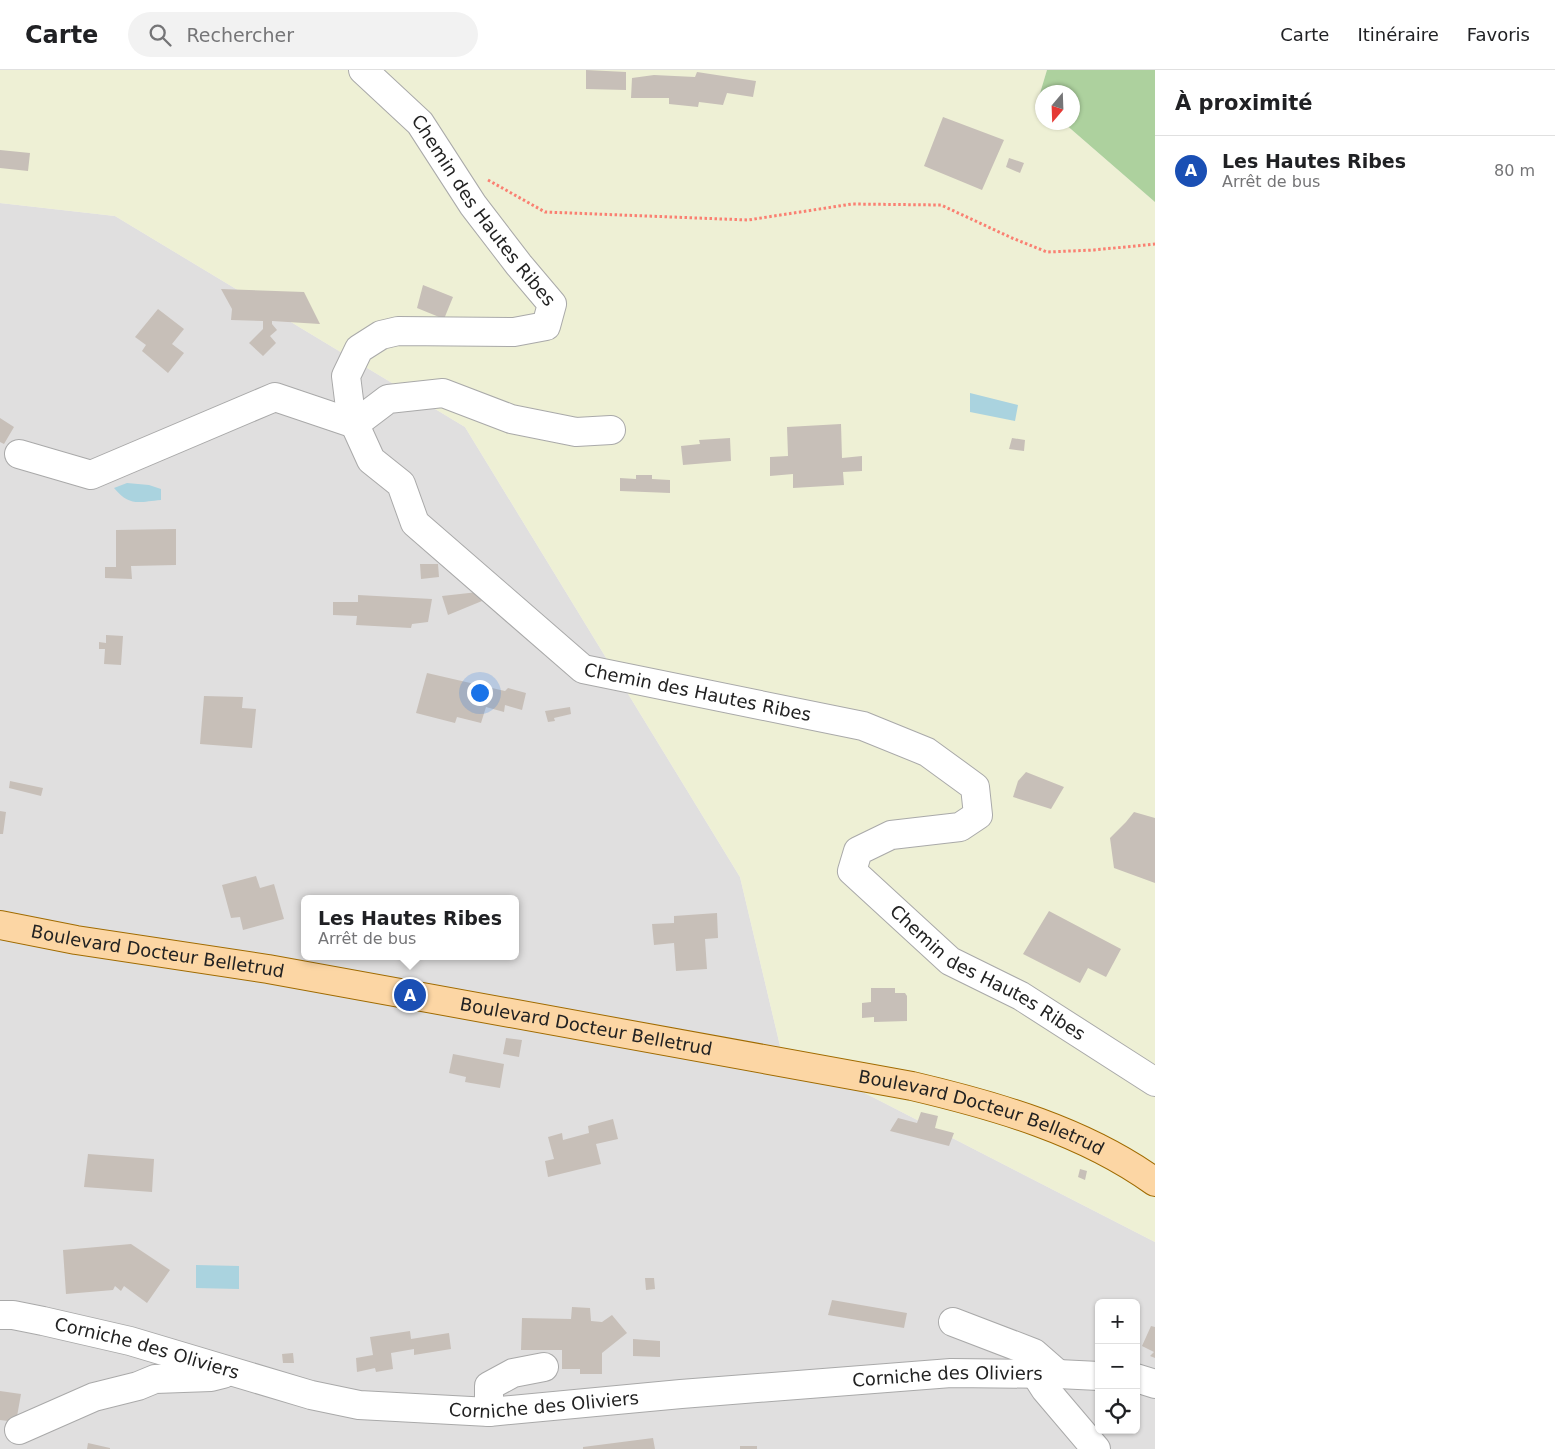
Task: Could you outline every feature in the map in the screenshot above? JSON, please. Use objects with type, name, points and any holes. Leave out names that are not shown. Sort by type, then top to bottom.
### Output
[{"type":"main road","name":"Boulevard Docteur Belletrud","points":[[0,925],[76,940],[268,970],[912,1086],[973,1100],[1034,1121],[1084,1141],[1140,1171],[1155,1182]]},
{"type":"street","name":"Chemin des Hautes Ribes","points":[[363,70],[420,123],[473,205],[552,304],[546,326],[514,332],[398,331],[381,335],[359,349],[346,376],[351,416],[371,460],[401,484],[415,523],[583,669],[863,726],[927,752],[975,787],[978,815],[960,827],[891,835],[858,851],[852,871],[950,961],[1021,996],[1155,1082]]},
{"type":"street","points":[[19,454],[91,475],[274,396],[355,424],[388,399],[443,394],[511,419],[576,432],[611,430]]},
{"type":"street","name":"Corniche des Oliviers","points":[[4,1311],[130,1341],[311,1395],[359,1405],[489,1412],[681,1394],[941,1374],[1095,1376]]},
{"type":"street","points":[[953,1322],[1034,1353],[1047,1374],[1045,1389],[1096,1449]]},
{"type":"street","points":[[489,1412],[489,1386],[513,1373],[544,1367]]},
{"type":"street","points":[[19,1430],[94,1397],[138,1386],[155,1379],[211,1376],[235,1372]]},
{"type":"street","points":[[1140,1379],[1155,1384]]},
{"type":"path","points":[[487,179],[545,212],[748,220],[852,204],[941,205],[1047,252],[1155,244]]},
{"type":"shaded area","points":[[0,203],[115,216],[465,427],[740,877],[781,1050],[1155,1242],[1155,1449],[0,1449]]},
{"type":"green space","points":[[0,70],[1047,70],[1042,85],[1035,85],[1035,130],[1072,130],[1155,202],[1155,1242],[781,1050],[740,877],[465,427],[115,216],[0,203]]},
{"type":"green space","points":[[1047,70],[1155,70],[1155,202],[1072,130],[1080,130],[1080,85],[1042,85]]},
{"type":"water","points":[[970,393],[1018,405],[1015,421],[970,412]]},
{"type":"water","points":[[127,483],[149,485],[161,489],[161,500],[130,501],[114,488]]},
{"type":"water","points":[[196,1265],[239,1266],[239,1289],[196,1288]]},
{"type":"building","points":[[586,70],[626,72],[626,90],[586,89]]},
{"type":"building","points":[[697,72],[756,81],[753,97],[727,93],[723,105],[699,102],[698,107],[669,104],[669,98],[631,98],[632,78],[654,75],[695,77]]},
{"type":"building","points":[[943,117],[1004,140],[982,190],[924,166]]},
{"type":"building","points":[[0,150],[30,153],[28,171],[0,168]]},
{"type":"building","points":[[1009,158],[1024,163],[1020,173],[1006,167]]},
{"type":"building","points":[[423,285],[453,297],[444,319],[417,308]]},
{"type":"building","points":[[221,289],[304,292],[320,324],[272,321],[277,330],[270,336],[276,343],[263,356],[249,343],[263,329],[263,321],[231,320],[232,309]]},
{"type":"building","points":[[158,309],[184,329],[172,344],[184,353],[168,373],[142,351],[146,345],[135,337]]},
{"type":"building","points":[[0,418],[14,427],[4,444],[0,442]]},
{"type":"building","points":[[841,424],[842,458],[862,456],[862,471],[843,472],[844,485],[793,488],[793,474],[770,476],[770,457],[788,456],[787,427]]},
{"type":"building","points":[[730,438],[731,461],[683,465],[681,446],[700,444],[699,440]]},
{"type":"building","points":[[1012,438],[1025,440],[1024,451],[1009,449]]},
{"type":"building","points":[[636,475],[652,475],[652,479],[670,480],[670,493],[620,491],[620,478],[636,479]]},
{"type":"building","points":[[176,529],[176,565],[131,566],[132,579],[105,578],[105,567],[116,567],[116,530]]},
{"type":"building","points":[[420,564],[438,564],[439,577],[421,579]]},
{"type":"building","points":[[478,592],[482,601],[448,615],[442,596]]},
{"type":"building","points":[[358,595],[432,599],[428,622],[412,624],[411,628],[356,625],[357,616],[333,615],[333,602],[358,602]]},
{"type":"building","points":[[106,635],[123,636],[121,665],[104,664],[105,649],[99,649],[99,642],[106,643]]},
{"type":"building","points":[[427,673],[505,691],[508,688],[526,693],[522,710],[505,705],[504,712],[486,707],[481,723],[457,717],[455,723],[416,713]]},
{"type":"building","points":[[204,696],[243,697],[242,708],[256,709],[252,748],[200,744]]},
{"type":"building","points":[[570,707],[571,714],[554,718],[555,721],[548,722],[545,711]]},
{"type":"building","points":[[1026,772],[1064,787],[1051,809],[1013,797],[1018,781]]},
{"type":"building","points":[[10,781],[43,788],[41,796],[9,788]]},
{"type":"building","points":[[0,811],[6,812],[3,834],[0,834]]},
{"type":"building","points":[[1134,812],[1155,818],[1155,883],[1114,868],[1110,838]]},
{"type":"building","points":[[256,876],[260,888],[274,884],[284,919],[243,930],[240,917],[231,918],[222,885]]},
{"type":"building","points":[[1049,911],[1121,949],[1106,977],[1088,968],[1080,983],[1023,954]]},
{"type":"building","points":[[717,913],[718,938],[705,939],[707,969],[676,971],[674,943],[654,945],[652,924],[674,923],[674,916]]},
{"type":"building","points":[[871,988],[895,988],[895,993],[905,993],[907,996],[907,1021],[874,1022],[874,1017],[862,1018],[862,1003],[871,1002]]},
{"type":"building","points":[[506,1038],[522,1040],[519,1057],[503,1054]]},
{"type":"building","points":[[453,1054],[504,1064],[500,1088],[465,1082],[466,1077],[449,1073]]},
{"type":"building","points":[[921,1112],[938,1116],[935,1128],[954,1133],[949,1146],[890,1131],[898,1118],[917,1123]]},
{"type":"building","points":[[613,1119],[618,1139],[596,1144],[601,1164],[548,1177],[545,1161],[554,1159],[548,1137],[562,1133],[563,1140],[589,1133],[588,1126]]},
{"type":"building","points":[[88,1154],[154,1159],[152,1192],[84,1187]]},
{"type":"building","points":[[1080,1169],[1087,1171],[1085,1180],[1078,1177]]},
{"type":"building","points":[[131,1244],[170,1270],[147,1303],[124,1286],[121,1291],[115,1286],[113,1290],[66,1294],[63,1250]]},
{"type":"building","points":[[645,1278],[654,1278],[655,1289],[646,1290]]},
{"type":"building","points":[[832,1300],[907,1313],[904,1328],[828,1315]]},
{"type":"building","points":[[572,1307],[590,1308],[591,1321],[602,1322],[612,1315],[627,1333],[602,1353],[602,1374],[580,1374],[580,1369],[562,1369],[562,1350],[521,1350],[522,1318],[571,1319]]},
{"type":"building","points":[[1151,1326],[1155,1327],[1155,1358],[1150,1356],[1154,1352],[1142,1346]]},
{"type":"building","points":[[410,1331],[411,1339],[449,1333],[451,1349],[414,1355],[414,1349],[391,1353],[393,1369],[376,1372],[375,1368],[357,1372],[356,1358],[373,1355],[370,1337]]},
{"type":"building","points":[[633,1339],[660,1341],[660,1357],[633,1356]]},
{"type":"building","points":[[293,1353],[294,1363],[283,1363],[282,1354]]},
{"type":"building","points":[[0,1391],[21,1394],[16,1422],[0,1420]]},
{"type":"building","points":[[653,1438],[655,1449],[583,1449],[583,1447]]},
{"type":"building","points":[[88,1443],[110,1448],[110,1449],[87,1449]]},
{"type":"building","points":[[740,1446],[757,1446],[757,1449],[740,1449]]},
{"type":"place","name":"Les Hautes Ribes","points":[[410,995]]}]
